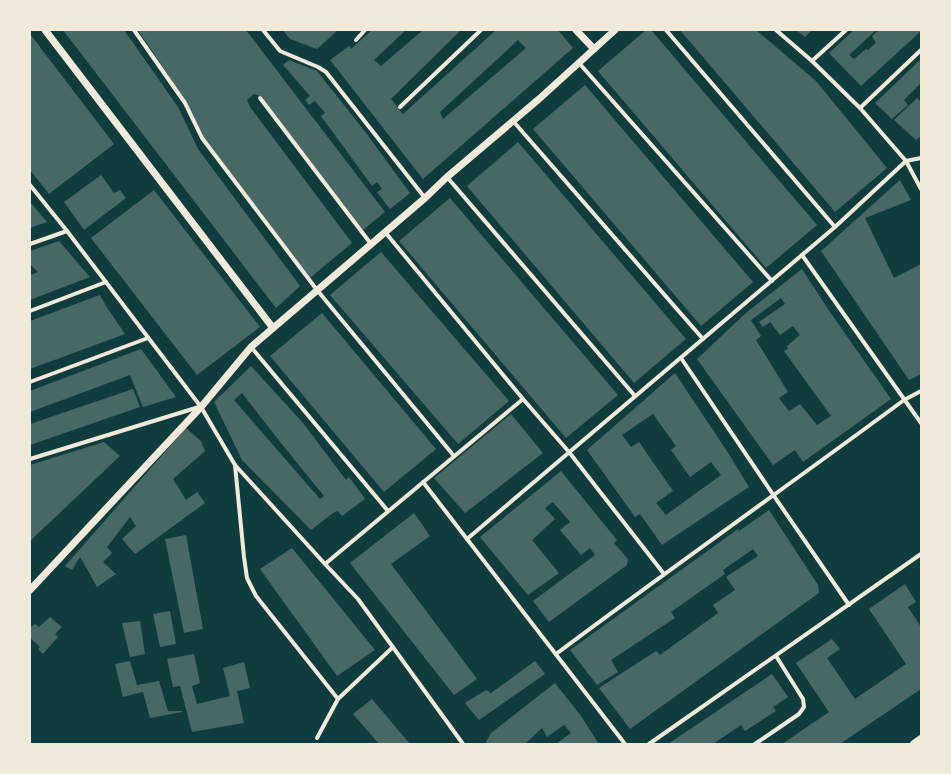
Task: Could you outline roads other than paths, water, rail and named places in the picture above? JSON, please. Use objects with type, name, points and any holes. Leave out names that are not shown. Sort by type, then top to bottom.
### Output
[{"type":"main road","points":[[914,744],[921,739]]},
{"type":"street","points":[[45,30],[273,328]]},
{"type":"street","points":[[134,30],[185,103],[202,138],[317,290],[454,456]]},
{"type":"street","points":[[263,30],[280,51],[318,67],[326,72],[425,198]]},
{"type":"street","points":[[356,40],[365,30]]},
{"type":"street","points":[[400,107],[481,30]]},
{"type":"street","points":[[576,30],[594,49]]},
{"type":"street","points":[[30,590],[201,407],[251,347],[425,198],[446,177],[513,122],[615,30]]},
{"type":"street","points":[[666,30],[835,227]]},
{"type":"street","points":[[776,30],[812,61],[860,108],[906,161],[921,189]]},
{"type":"street","points":[[812,61],[846,30]]},
{"type":"street","points":[[860,108],[921,50]]},
{"type":"street","points":[[579,63],[772,281]]},
{"type":"street","points":[[260,98],[371,244]]},
{"type":"street","points":[[513,122],[703,339]]},
{"type":"street","points":[[467,539],[835,227],[906,161],[921,158]]},
{"type":"street","points":[[446,177],[635,396]]},
{"type":"street","points":[[30,185],[67,231],[201,407],[235,465],[358,599],[463,744]]},
{"type":"street","points":[[30,244],[67,231]]},
{"type":"street","points":[[385,232],[523,399],[569,452],[664,574]]},
{"type":"street","points":[[802,255],[921,423]]},
{"type":"street","points":[[30,311],[106,282]]},
{"type":"street","points":[[30,382],[148,338]]},
{"type":"street","points":[[251,347],[388,511]]},
{"type":"street","points":[[681,358],[849,605]]},
{"type":"street","points":[[556,654],[904,400],[921,391]]},
{"type":"street","points":[[325,564],[523,399]]},
{"type":"street","points":[[30,459],[201,407]]},
{"type":"street","points":[[235,465],[244,557],[248,578],[256,596],[338,699]]},
{"type":"street","points":[[423,482],[625,744]]},
{"type":"street","points":[[649,744],[921,554]]},
{"type":"street","points":[[317,738],[338,699],[393,647]]},
{"type":"street","points":[[755,744],[799,714],[804,707],[803,699],[776,656]]}]
